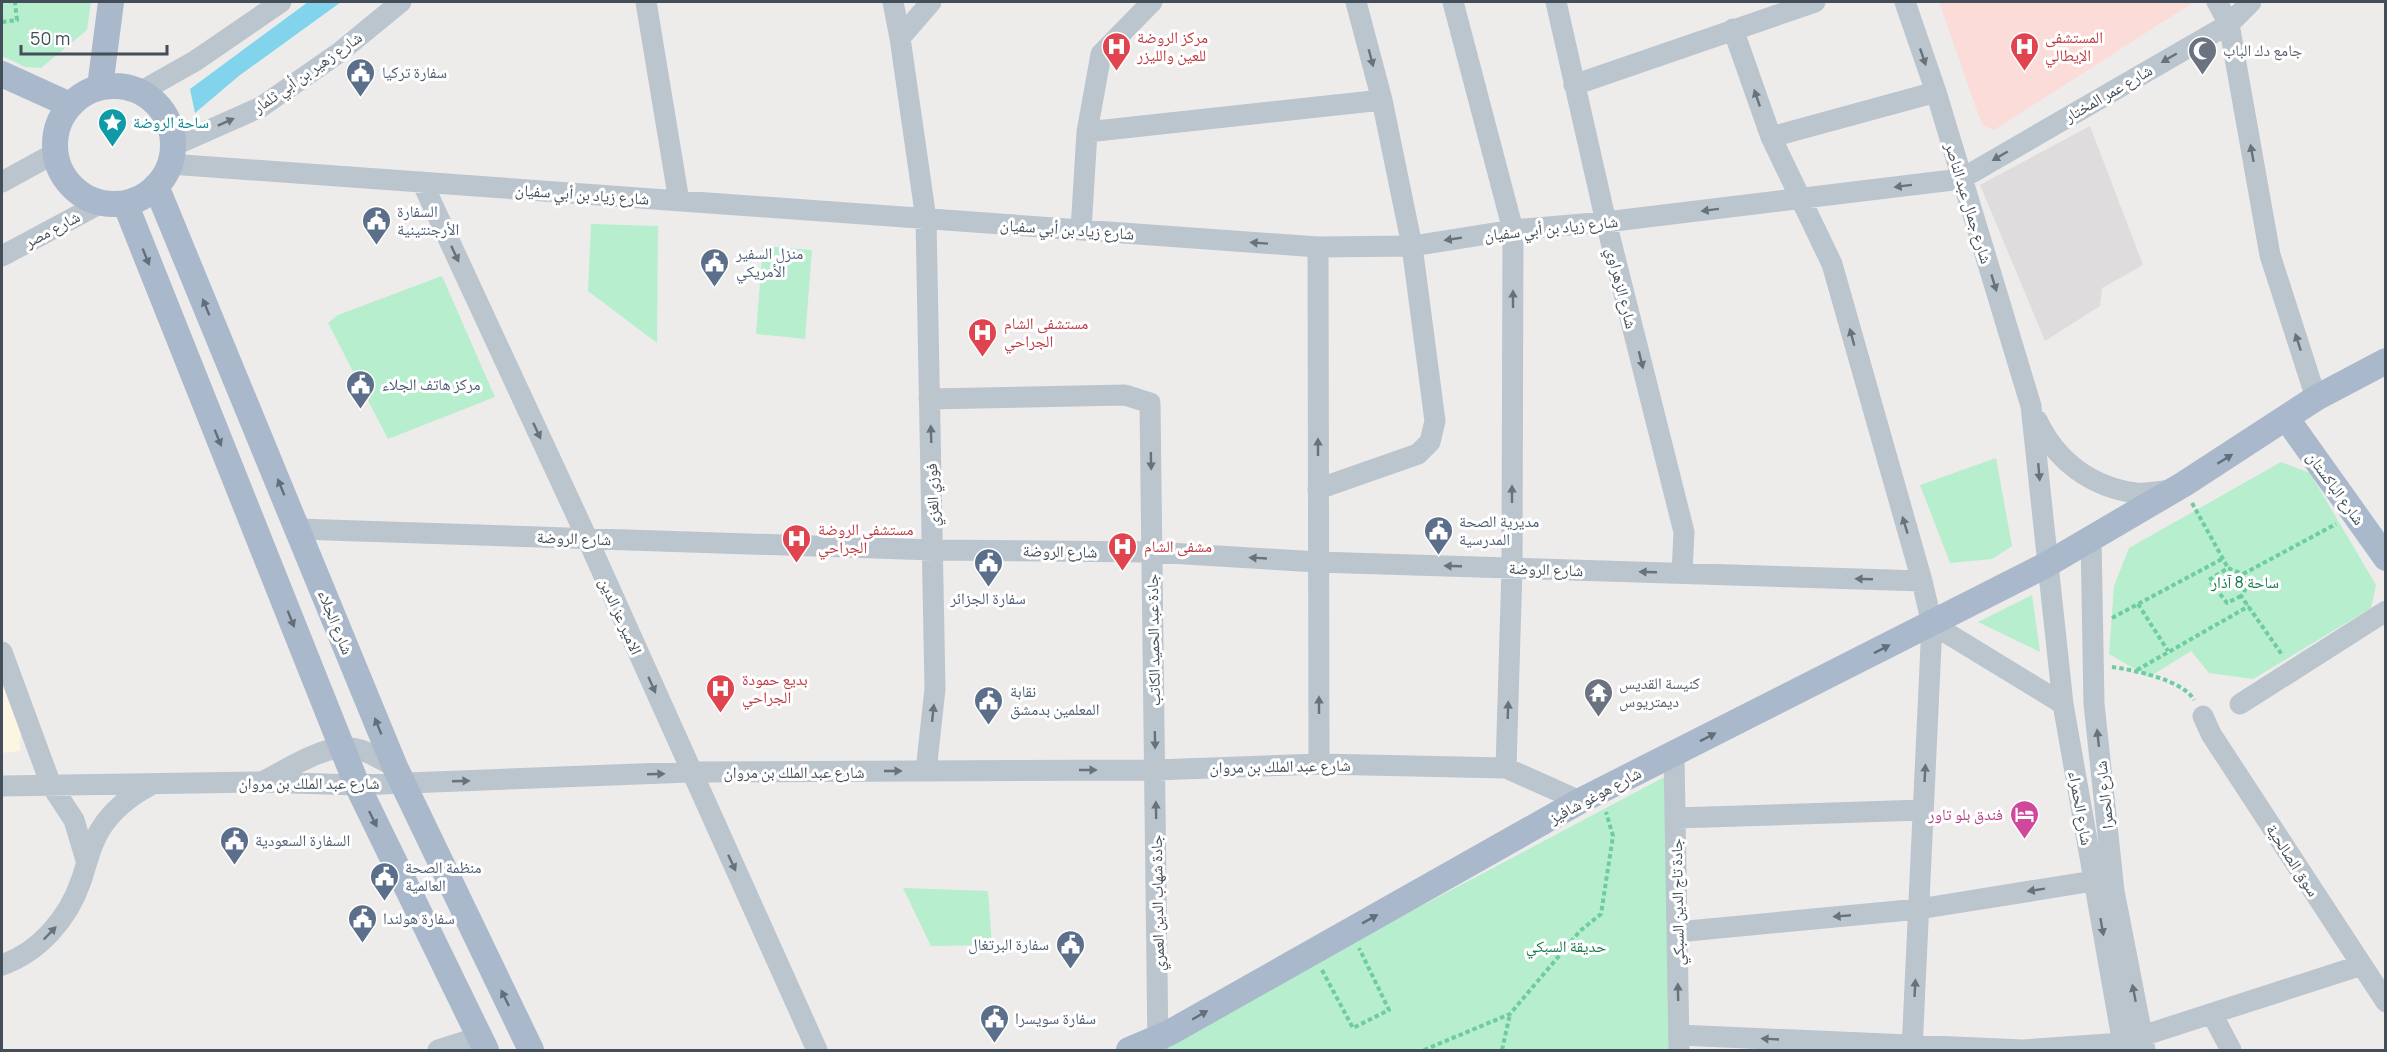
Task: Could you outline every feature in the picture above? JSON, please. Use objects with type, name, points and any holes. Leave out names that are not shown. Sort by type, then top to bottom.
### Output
[{"type":"main road","points":[[100,87],[111,2]]},
{"type":"main road","points":[[2,74],[70,105]]},
{"type":"main road","points":[[120,86],[140,92],[154,101],[164,114],[171,129],[171,155],[156,186],[142,197],[114,202],[86,196],[71,185],[61,170],[56,153],[58,128],[70,105],[83,94],[100,87],[120,86]]},
{"type":"main road","name":"شارع الجلاء","points":[[156,186],[399,775],[531,1050]]},
{"type":"main road","points":[[114,202],[357,785],[482,1044]]},
{"type":"main road","name":"شارع هوغو شافيز","points":[[1130,1050],[1158,1043],[1169,1033],[1312,951],[1590,796],[1932,624],[2057,558],[2179,487],[2287,419],[2316,398],[2385,361]]},
{"type":"main road","name":"شارع الباكستان","points":[[2287,419],[2385,558]]},
{"type":"street","points":[[140,92],[195,61],[280,2]]},
{"type":"street","name":"شارع زهير بن أبي ثلمار","points":[[171,155],[261,107],[340,52],[401,2]]},
{"type":"street","points":[[646,2],[679,201]]},
{"type":"street","name":"فوزي الغزي","points":[[893,2],[926,219],[935,688],[926,771]]},
{"type":"street","points":[[900,38],[932,2]]},
{"type":"street","points":[[1081,230],[1086,132],[1101,54],[1152,2]]},
{"type":"street","points":[[1318,489],[1418,454],[1430,442],[1435,421],[1412,246],[1382,100],[1356,2]]},
{"type":"street","points":[[1453,2],[1513,230],[1512,568],[1506,768]]},
{"type":"street","name":"شارع الزهراوي","points":[[1556,2],[1606,222],[1684,532],[1682,573]]},
{"type":"street","points":[[1574,85],[1815,2]]},
{"type":"street","name":"شارع جمال عبد الناصر","points":[[1905,2],[1935,92],[2031,406],[2046,440],[2070,467],[2102,485],[2138,493],[2179,487]]},
{"type":"street","points":[[2217,2],[2229,24],[2270,255],[2316,398]]},
{"type":"street","name":"شارع عمر المختار","points":[[1961,178],[2229,24],[2251,2]]},
{"type":"street","points":[[1733,29],[1771,137],[1832,264],[1922,581],[1932,624],[1912,1049]]},
{"type":"street","points":[[1771,137],[1935,92]]},
{"type":"street","points":[[1086,132],[1382,100]]},
{"type":"street","points":[[2,182],[56,153]]},
{"type":"street","name":"شارع زياد بن أبي سفيان","points":[[171,155],[422,182],[1318,247],[1412,246],[1513,230],[1606,222],[1961,178]]},
{"type":"street","name":"الامير عز الدين","points":[[422,182],[586,538],[817,1050]]},
{"type":"street","name":"شارع مصر","points":[[2,256],[114,202]]},
{"type":"street","points":[[1318,247],[1319,764]]},
{"type":"street","name":"جادة عبد الحميد الكاتب","points":[[930,399],[1125,395],[1150,403],[1155,770]]},
{"type":"street","name":"شارع جمال عبد الناصر","points":[[2031,406],[2057,558]]},
{"type":"street","name":"شارع الروضة","points":[[298,529],[934,550],[1152,552],[1318,562],[1922,581]]},
{"type":"street","name":"شارع الحمرا","points":[[2091,537],[2094,704],[2133,1045]]},
{"type":"street","name":"شارع الحمراء","points":[[2057,558],[2063,704],[2093,881],[2133,1045]]},
{"type":"street","points":[[2240,704],[2385,611]]},
{"type":"street","points":[[1932,624],[2063,704]]},
{"type":"street","points":[[2,652],[51,784],[74,820],[86,860]]},
{"type":"street","name":"سوق الصالحية","points":[[2203,716],[2211,734],[2385,1002]]},
{"type":"street","points":[[261,782],[308,759],[342,747],[360,749],[399,775]]},
{"type":"street","name":"جادة تاج الدين السبكي","points":[[1674,754],[1679,1043]]},
{"type":"street","name":"شارع عبد الملك بن مروان","points":[[2,786],[261,782],[357,785],[399,775],[1155,770],[1319,764],[1506,768],[1590,796]]},
{"type":"street","name":"جادة شهاب الدين العمري","points":[[1155,770],[1158,1043]]},
{"type":"street","points":[[2,965],[24,954],[54,929],[75,897],[92,845],[109,817],[121,804],[151,784]]},
{"type":"street","points":[[1676,818],[1923,810]]},
{"type":"street","points":[[1677,932],[1919,909],[2093,881]]},
{"type":"street","points":[[1679,1043],[2023,1050],[2133,1045],[2212,1014],[2362,965]]},
{"type":"street","points":[[2212,1014],[2231,1050]]},
{"type":"street","points":[[438,1050],[482,1044]]},
{"type":"path","points":[[2,22],[17,20],[15,2]]},
{"type":"path","points":[[2179,487],[2228,568],[2243,574]]},
{"type":"path","points":[[2243,574],[2339,522]]},
{"type":"path","points":[[2112,619],[2222,559]]},
{"type":"path","points":[[2228,568],[2209,579],[2227,603],[2241,596],[2245,590],[2243,574]]},
{"type":"path","points":[[2241,596],[2285,659]]},
{"type":"path","points":[[2138,604],[2168,651]]},
{"type":"path","points":[[2136,670],[2249,606]]},
{"type":"path","points":[[2093,665],[2136,670],[2189,691],[2203,716]]},
{"type":"path","points":[[1424,1050],[1510,1014],[1580,931],[1600,914],[1606,896],[1613,836],[1590,796]]},
{"type":"path","points":[[1312,951],[1353,1029],[1389,1010],[1350,930]]},
{"type":"path","points":[[1502,1050],[1510,1014]]},
{"type":"shaded area","name":"المستشفى الإيطالي","points":[[1939,2],[2194,2],[1994,130],[1982,125]]},
{"type":"shaded area","points":[[2090,126],[2143,265],[2102,288],[2100,306],[2045,341],[1980,185]]},
{"type":"shaded area","points":[[2,678],[21,717],[20,751],[2,753]]},
{"type":"green space","points":[[2,2],[91,2],[87,30],[41,68],[25,67],[2,56]]},
{"type":"green space","points":[[591,224],[658,226],[657,343],[588,291]]},
{"type":"green space","points":[[763,246],[812,250],[805,339],[756,334]]},
{"type":"green space","points":[[442,276],[495,397],[388,439],[328,323],[338,315]]},
{"type":"green space","points":[[1996,458],[2012,546],[1992,559],[1950,563],[1920,485]]},
{"type":"green space","name":"ساحة 8 آذار","points":[[2281,462],[2310,473],[2376,585],[2371,608],[2253,679],[2209,673],[2191,651],[2149,677],[2109,654],[2114,586],[2129,548]]},
{"type":"green space","points":[[2032,595],[2040,652],[1978,622]]},
{"type":"green space","name":"حديقة السبكي","points":[[1670,774],[1672,1050],[1161,1050],[1161,1044]]},
{"type":"green space","points":[[903,888],[988,891],[992,945],[931,946]]},
{"type":"water","points":[[308,2],[341,2],[240,75],[195,113],[190,89]]},
{"type":"place","name":"مركز الروضة للعين والليزر","points":[[1116,72]]},
{"type":"place","name":"المستشفى الإيطالي","points":[[2024,72]]},
{"type":"place","name":"جامع دك الباب","points":[[2202,76]]},
{"type":"place","name":"سفارة تركيا","points":[[361,98]]},
{"type":"place","name":"ساحة الروضة","points":[[112,148]]},
{"type":"place","name":"السفارة الأرجنتينية","points":[[376,246]]},
{"type":"place","name":"منزل السفير الأمريكي","points":[[715,288]]},
{"type":"place","name":"مستشفى الشام الجراحي","points":[[983,358]]},
{"type":"place","name":"مركز هاتف الجلاء","points":[[361,410]]},
{"type":"place","name":"مديرية الصحة المدرسية","points":[[1438,556]]},
{"type":"place","name":"مستشفى الروضة الجراحي","points":[[797,564]]},
{"type":"place","name":"مشفى الشام","points":[[1123,572]]},
{"type":"place","name":"سفارة الجزائر","points":[[988,588]]},
{"type":"place","name":"بديع حمودة الجراحي","points":[[721,714]]},
{"type":"place","name":"كنيسة القديس ديمتريوس","points":[[1598,718]]},
{"type":"place","name":"نقابة المعلمين بدمشق","points":[[989,726]]},
{"type":"place","name":"فندق بلو تاور","points":[[2024,840]]},
{"type":"place","name":"السفارة السعودية","points":[[234,866]]},
{"type":"place","name":"منظمة الصحة العالمية","points":[[384,902]]},
{"type":"place","name":"سفارة هولندا","points":[[362,944]]},
{"type":"place","name":"سفارة البرتغال","points":[[1070,970]]},
{"type":"place","name":"سفارة سويسرا","points":[[994,1044]]}]
